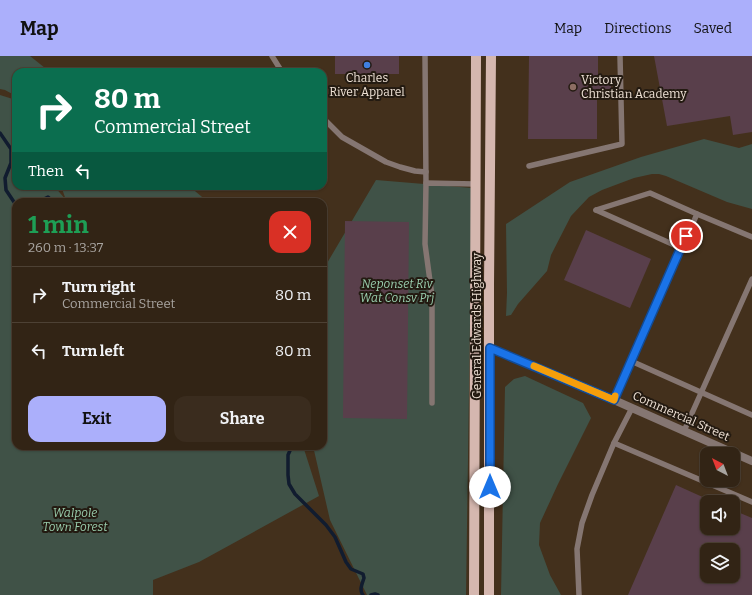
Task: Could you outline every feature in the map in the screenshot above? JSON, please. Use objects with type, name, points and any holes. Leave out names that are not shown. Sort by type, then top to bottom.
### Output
[{"type":"main road","name":"General Edwards Highway","points":[[474,595],[476,56]]},
{"type":"main road","name":"General Edwards Highway","points":[[489,595],[491,56]]},
{"type":"street","name":"Commercial Street","points":[[490,348],[614,400],[752,461]]},
{"type":"lane","points":[[272,56],[280,68]]},
{"type":"lane","points":[[425,56],[425,244],[432,296],[432,403]]},
{"type":"lane","points":[[529,166],[622,144],[620,56]]},
{"type":"lane","points":[[327,122],[342,137],[386,162],[415,171],[426,172]]},
{"type":"lane","points":[[426,183],[475,184]]},
{"type":"lane","points":[[681,248],[596,210],[650,193],[752,237]]},
{"type":"lane","points":[[614,400],[630,361],[697,214]]},
{"type":"lane","points":[[684,431],[752,279]]},
{"type":"lane","points":[[630,361],[752,415]]},
{"type":"lane","points":[[579,595],[577,549],[582,523],[614,443],[632,408]]},
{"type":"lane","points":[[614,443],[752,502]]},
{"type":"green space","points":[[0,56],[30,56],[45,68],[12,68],[12,94],[0,89]]},
{"type":"green space","name":"Walpole Town Forest","points":[[0,95],[12,99],[12,190],[57,190],[64,198],[12,198],[12,450],[304,450],[319,496],[199,562],[153,580],[153,595],[0,595]]},
{"type":"green space","points":[[704,139],[739,148],[752,144],[752,209],[727,202],[659,174],[634,178],[602,190],[589,197],[571,216],[551,255],[547,271],[518,304],[511,315],[506,316],[506,224],[570,182],[641,157]]},
{"type":"green space","name":"Neponset Riv Wat Consv Prj","points":[[376,180],[472,188],[466,595],[367,595],[330,520],[314,450],[327,450],[327,263]]},
{"type":"green space","name":"Walpole Town Forest","points":[[62,190],[194,190],[203,198],[65,198]]},
{"type":"green space","points":[[525,376],[583,403],[591,418],[540,523],[539,545],[550,575],[561,595],[501,595],[505,387],[514,379]]},
{"type":"building","name":"Charles River Apparel","points":[[335,56],[399,56],[399,74],[335,74]]},
{"type":"building","points":[[529,56],[598,56],[598,77],[611,78],[611,89],[597,89],[597,139],[528,139]]},
{"type":"building","points":[[654,56],[752,56],[752,132],[733,135],[730,116],[667,126]]},
{"type":"building","points":[[345,221],[409,222],[407,419],[343,418]]},
{"type":"building","points":[[586,230],[651,259],[630,308],[564,280]]},
{"type":"building","points":[[676,485],[700,496],[700,535],[740,535],[740,513],[752,518],[752,595],[628,595]]},
{"type":"waterway","points":[[0,133],[11,149],[11,163],[5,178],[6,190],[12,199]]},
{"type":"waterway","points":[[290,450],[288,455],[289,484],[295,494],[326,525],[335,537],[346,562],[351,569],[363,574],[364,578],[361,589],[363,595]]},
{"type":"waterway","points":[[371,595],[378,595]]},
{"type":"slow traffic","points":[[534,366],[614,400],[615,396]]},
{"type":"place","name":"Charles River Apparel","points":[[367,65]]},
{"type":"place","name":"Victory Christian Academy","points":[[573,87]]},
{"type":"route","points":[[490,487],[490,348],[614,400],[686,236]]}]
